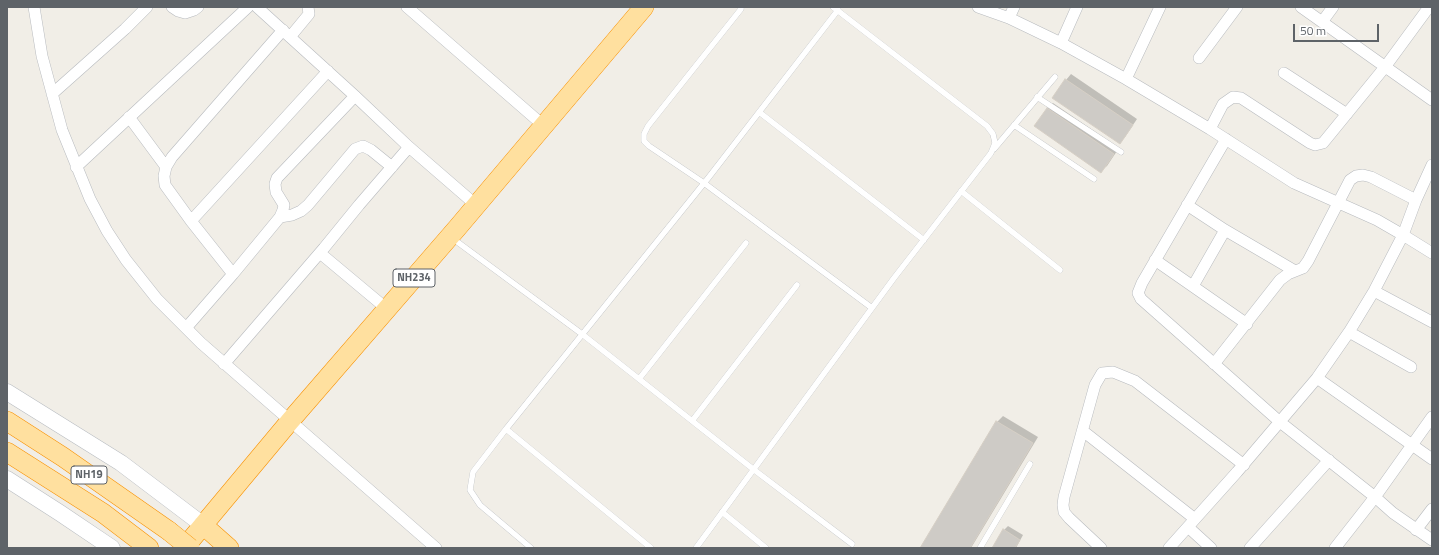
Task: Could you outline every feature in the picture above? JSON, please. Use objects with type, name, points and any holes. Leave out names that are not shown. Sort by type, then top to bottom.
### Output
[{"type":"highway","name":"NH234","points":[[184,548],[290,421],[450,237],[644,7]]},
{"type":"highway","name":"NH19","points":[[7,421],[63,457],[169,531],[190,548]]},
{"type":"highway","name":"NH19","points":[[7,452],[103,513],[149,548]]},
{"type":"highway","points":[[203,525],[229,548]]},
{"type":"main road","points":[[7,392],[121,463],[203,525]]},
{"type":"main road","points":[[7,479],[112,548]]},
{"type":"street","points":[[34,7],[42,56],[62,130],[90,199],[107,231],[126,260],[156,299],[224,364],[436,548]]},
{"type":"street","points":[[52,94],[126,30],[148,7]]},
{"type":"street","points":[[172,7],[185,13],[198,7]]},
{"type":"street","points":[[76,167],[248,7]]},
{"type":"street","points":[[257,7],[287,33],[409,147],[476,205]]},
{"type":"street","points":[[233,274],[165,185],[164,176],[166,166],[172,157],[287,33],[306,18],[309,14],[308,7]]},
{"type":"street","points":[[407,7],[544,126]]},
{"type":"street","points":[[978,7],[1009,18],[1061,43],[1126,79],[1210,129],[1294,183],[1377,220],[1432,253]]},
{"type":"street","points":[[1009,18],[1014,7]]},
{"type":"street","points":[[1061,43],[1077,7]]},
{"type":"street","points":[[1126,79],[1160,7]]},
{"type":"street","points":[[1199,58],[1237,7]]},
{"type":"street","points":[[1301,7],[1432,100]]},
{"type":"street","points":[[1322,22],[1333,7]]},
{"type":"street","points":[[1210,129],[1223,104],[1233,97],[1241,98],[1310,143],[1315,145],[1323,143],[1429,12]]},
{"type":"street","points":[[191,221],[328,71]]},
{"type":"street","points":[[1284,73],[1347,114]]},
{"type":"street","points":[[186,328],[233,274],[280,216],[284,205],[276,192],[274,184],[277,178],[355,96]]},
{"type":"street","points":[[129,117],[166,166]]},
{"type":"street","points":[[1226,139],[1142,283],[1138,293],[1141,299],[1280,422],[1393,513],[1432,540]]},
{"type":"street","points":[[280,216],[292,215],[301,211],[308,205],[356,149],[363,146],[371,150],[392,167]]},
{"type":"street","points":[[224,364],[409,147]]},
{"type":"street","points":[[1169,548],[1244,464],[1317,378],[1349,332],[1374,291],[1403,235],[1416,200],[1432,165]]},
{"type":"street","points":[[1214,364],[1247,324],[1280,280],[1288,274],[1303,268],[1350,180],[1356,176],[1363,175],[1371,177],[1416,200]]},
{"type":"street","points":[[1187,205],[1225,230],[1295,271]]},
{"type":"street","points":[[1193,286],[1225,230]]},
{"type":"street","points":[[320,253],[387,309]]},
{"type":"street","points":[[1155,260],[1247,324]]},
{"type":"street","points":[[1374,291],[1432,322]]},
{"type":"street","points":[[1349,332],[1411,367]]},
{"type":"street","points":[[1101,548],[1069,518],[1064,512],[1063,505],[1095,385],[1102,373],[1107,371],[1113,372],[1135,381],[1244,464]]},
{"type":"street","points":[[1317,378],[1432,459]]},
{"type":"street","points":[[1335,548],[1375,497],[1432,417]]},
{"type":"street","points":[[1083,431],[1192,523],[1211,548]]},
{"type":"street","points":[[1250,548],[1329,460]]},
{"type":"street","points":[[1416,530],[1432,509]]},
{"type":"lane","points":[[741,9],[648,126],[644,134],[644,141],[649,146],[704,183],[872,308]]},
{"type":"lane","points":[[531,548],[480,505],[470,490],[473,472],[704,183],[759,112],[835,9],[987,126],[993,134],[995,142],[991,153]]},
{"type":"lane","points":[[696,548],[872,308],[961,191],[1055,77]]},
{"type":"lane","points":[[1037,97],[1121,152]]},
{"type":"lane","points":[[759,112],[924,240]]},
{"type":"lane","points":[[1014,125],[1094,179]]},
{"type":"lane","points":[[961,191],[1060,270]]},
{"type":"lane","points":[[450,237],[582,334],[753,469],[852,544]]},
{"type":"lane","points":[[639,379],[746,243]]},
{"type":"lane","points":[[692,421],[797,285]]},
{"type":"lane","points":[[506,429],[651,548]]},
{"type":"lane","points":[[980,548],[1030,464]]},
{"type":"lane","points":[[722,512],[766,548]]},
{"type":"building","points":[[1065,79],[1133,125],[1120,144],[1052,98]]},
{"type":"building","points":[[1047,108],[1114,154],[1101,173],[1034,126]]},
{"type":"building","points":[[996,421],[1033,443],[970,548],[920,548]]},
{"type":"building","points":[[1003,529],[1020,540],[1015,548],[992,548]]}]
